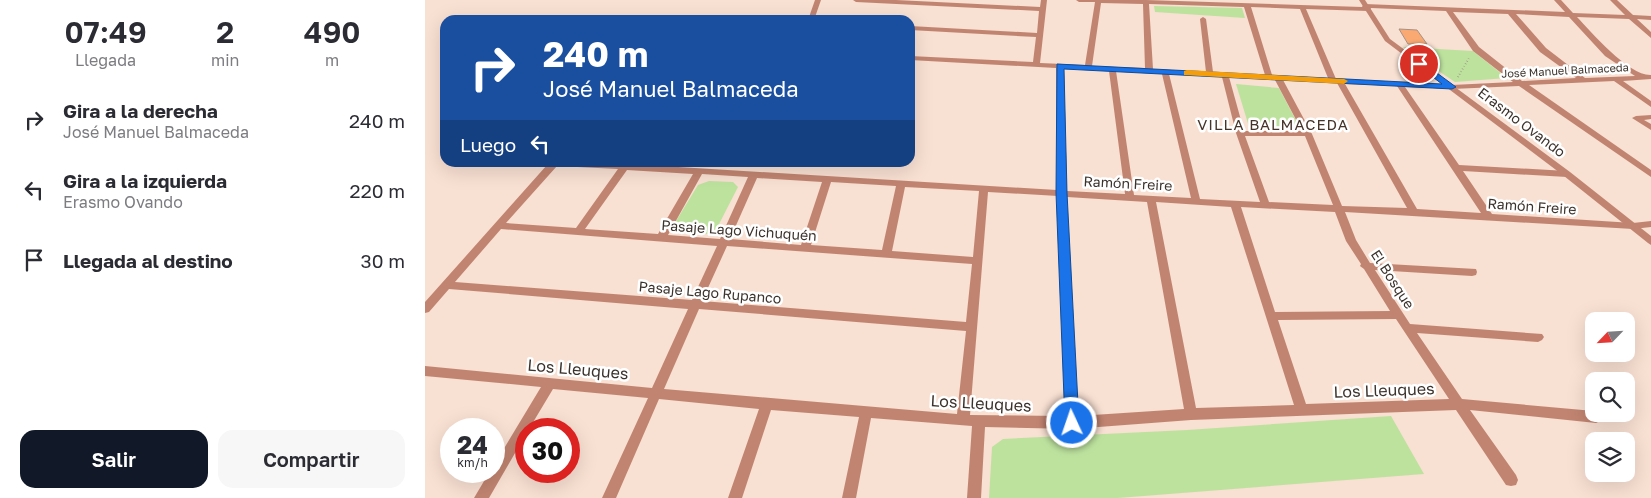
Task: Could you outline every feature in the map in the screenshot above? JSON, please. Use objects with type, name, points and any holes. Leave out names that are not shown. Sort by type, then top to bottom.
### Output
[{"type":"street","points":[[813,15],[818,0]]},
{"type":"street","points":[[856,0],[1043,9]]},
{"type":"street","points":[[1036,65],[1044,0]]},
{"type":"street","points":[[1079,0],[1303,7],[1365,5],[1651,18]]},
{"type":"street","points":[[1557,0],[1608,54],[1642,77]]},
{"type":"street","points":[[1613,0],[1651,36]]},
{"type":"street","points":[[1088,68],[1098,1]]},
{"type":"street","points":[[1147,2],[1149,71]]},
{"type":"street","name":"Erasmo Ovando","points":[[1365,5],[1387,40],[1453,86],[1651,240]]},
{"type":"street","points":[[1247,6],[1269,77]]},
{"type":"street","points":[[1303,7],[1336,81],[1414,212]]},
{"type":"street","points":[[1448,9],[1476,49],[1520,83],[1651,174]]},
{"type":"street","points":[[1511,12],[1543,50],[1583,80]]},
{"type":"street","points":[[1203,19],[1210,74]]},
{"type":"street","points":[[915,28],[1039,35]]},
{"type":"street","name":"José Manuel Balmaceda","points":[[915,58],[1453,86],[1651,77]]},
{"type":"street","points":[[1060,66],[1061,193],[1072,423]]},
{"type":"street","points":[[1112,69],[1130,197]]},
{"type":"street","points":[[1165,72],[1196,201]]},
{"type":"street","points":[[1225,75],[1240,133],[1266,206]]},
{"type":"street","name":"El Bosque","points":[[1278,78],[1308,134],[1351,241],[1365,266],[1511,480]]},
{"type":"street","points":[[1616,78],[1651,104]]},
{"type":"street","points":[[1399,84],[1489,217]]},
{"type":"street","points":[[1651,117],[1636,118],[1651,128]]},
{"type":"street","points":[[1240,133],[1308,134]]},
{"type":"street","points":[[425,309],[552,167]]},
{"type":"street","name":"Ramón Freire","points":[[607,167],[1266,206],[1414,212],[1633,226],[1651,224]]},
{"type":"street","points":[[578,232],[624,168]]},
{"type":"street","points":[[1456,168],[1567,174]]},
{"type":"street","points":[[661,238],[699,173]]},
{"type":"street","points":[[609,498],[753,176]]},
{"type":"street","points":[[805,248],[827,180]]},
{"type":"street","points":[[886,254],[901,184]]},
{"type":"street","points":[[963,420],[984,189]]},
{"type":"street","points":[[1151,199],[1191,414]]},
{"type":"street","points":[[1235,204],[1301,408]]},
{"type":"street","name":"Pasaje Lago Vichuquén","points":[[499,226],[976,261]]},
{"type":"street","points":[[1365,266],[1472,272]]},
{"type":"street","name":"Pasaje Lago Rupanco","points":[[446,285],[972,327]]},
{"type":"street","points":[[1271,316],[1398,315]]},
{"type":"street","points":[[1407,328],[1538,337]]},
{"type":"street","name":"Los Lleuques","points":[[425,371],[767,404],[979,421],[1072,423],[1301,408],[1460,404],[1585,416]]},
{"type":"street","points":[[481,498],[550,383]]},
{"type":"street","points":[[735,498],[767,404]]},
{"type":"street","points":[[849,498],[866,411]]},
{"type":"street","points":[[974,498],[979,421]]},
{"type":"path","points":[[1453,86],[1473,51]]},
{"type":"green space","points":[[1154,6],[1242,8],[1245,18],[1155,12]]},
{"type":"green space","points":[[1403,47],[1473,51],[1507,78],[1455,82]]},
{"type":"green space","points":[[1236,84],[1279,88],[1301,130],[1250,130]]},
{"type":"green space","points":[[709,181],[733,182],[738,187],[717,228],[708,234],[675,231],[673,226],[698,185]]},
{"type":"green space","points":[[1391,416],[1424,474],[1118,498],[989,498],[992,447],[1003,439],[1187,430]]},
{"type":"building","points":[[1399,29],[1417,30],[1427,44],[1408,44]]},
{"type":"slow traffic","points":[[1187,73],[1344,81]]},
{"type":"district","name":"VILLA BALMACEDA","points":[[1273,124]]},
{"type":"route","points":[[1072,423],[1061,193],[1060,66],[1452,87],[1419,64]]}]
